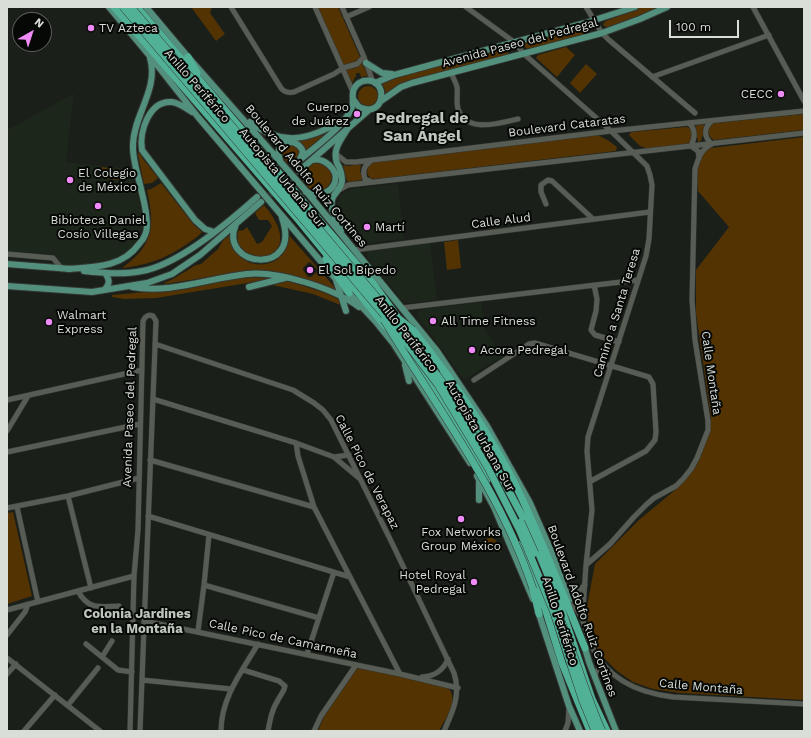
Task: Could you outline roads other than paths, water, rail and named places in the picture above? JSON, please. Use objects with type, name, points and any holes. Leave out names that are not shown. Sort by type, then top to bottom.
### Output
[{"type":"highway","name":"Anillo Periférico","points":[[114,7],[301,223],[420,368],[440,398],[492,489],[532,570],[562,663],[590,731]]},
{"type":"highway","name":"Autopista Urbana Sur","points":[[123,7],[411,348],[438,384],[488,468],[520,530],[554,613],[582,699],[595,731]]},
{"type":"highway","name":"Autopista Urbana Sur","points":[[131,7],[384,306],[414,343],[448,390],[495,471],[526,531],[567,635],[589,701],[602,731]]},
{"type":"highway","name":"Anillo Periférico","points":[[137,7],[373,283],[449,385],[489,454],[527,525],[561,607],[592,698],[607,731]]},
{"type":"highway","points":[[188,57],[203,86]]},
{"type":"highway","points":[[163,71],[190,95]]},
{"type":"highway","points":[[301,223],[349,293]]},
{"type":"highway","points":[[375,305],[414,369],[472,458],[512,534],[533,590],[539,614]]},
{"type":"highway","points":[[384,306],[418,336],[461,394],[486,433],[523,501],[546,551],[585,648]]},
{"type":"highway","points":[[494,507],[532,570]]},
{"type":"main road","points":[[109,7],[163,71],[198,117],[335,279],[376,322],[403,359],[471,464],[494,507],[539,614],[569,706],[580,731]]},
{"type":"main road","name":"Boulevard Adolfo Ruiz Cortines","points":[[146,7],[306,191],[437,351],[487,426],[530,503],[551,552],[616,731]]},
{"type":"main road","name":"Avenida Paseo del Pedregal","points":[[374,82],[394,75],[594,21],[635,7]]},
{"type":"main road","name":"Avenida Paseo del Pedregal","points":[[381,101],[407,85],[602,33],[667,7]]},
{"type":"main road","points":[[64,269],[96,267],[125,259],[134,251],[145,235],[147,213],[133,155],[133,144],[134,134],[151,87],[152,66],[150,55]]},
{"type":"main road","points":[[365,60],[382,73],[394,75]]},
{"type":"main road","points":[[294,165],[336,129],[346,118],[352,108],[353,96],[357,85],[360,82],[374,82],[380,89],[382,97],[381,101],[376,107],[369,110],[299,171]]},
{"type":"main road","points":[[353,96],[359,107],[369,110]]},
{"type":"main road","points":[[198,117],[179,104],[172,102],[163,103],[155,109],[146,121],[141,137],[141,144],[142,150],[195,220],[205,229],[214,232]]},
{"type":"main road","points":[[240,115],[266,133],[300,138],[313,135],[346,118]]},
{"type":"main road","points":[[346,240],[336,220],[332,208],[332,199],[338,191],[342,178],[335,153],[338,144],[348,128]]},
{"type":"main road","points":[[284,166],[278,153],[279,147],[282,144],[289,142],[298,144],[303,152],[300,159]]},
{"type":"main road","points":[[306,191],[315,194],[324,194],[335,182],[335,173],[327,163],[320,159],[310,160]]},
{"type":"main road","points":[[7,264],[122,274],[143,271],[169,263],[259,200],[237,223],[200,255],[172,274],[147,283],[92,292],[7,286]]},
{"type":"main road","points":[[237,223],[234,237],[240,251],[252,259],[266,260],[278,253],[285,243],[285,228],[280,213]]},
{"type":"main road","points":[[104,290],[109,282],[105,273]]},
{"type":"main road","points":[[129,286],[144,289],[171,288],[247,274],[269,274],[324,288],[355,305],[376,322]]},
{"type":"main road","points":[[249,287],[286,278]]},
{"type":"main road","points":[[335,279],[346,311]]},
{"type":"main road","points":[[403,359],[409,381]]},
{"type":"main road","points":[[436,412],[438,424]]},
{"type":"main road","points":[[479,480],[479,500]]},
{"type":"street","points":[[231,7],[281,88],[289,93],[334,74],[343,68],[365,60]]},
{"type":"street","points":[[316,7],[343,68],[353,96]]},
{"type":"street","points":[[342,7],[374,82]]},
{"type":"street","points":[[346,17],[369,7]]},
{"type":"street","name":"Camino a Santa Teresa","points":[[466,7],[514,42],[524,54],[611,131],[646,166],[652,185],[648,248],[588,437],[592,510],[583,609]]},
{"type":"street","points":[[586,7],[602,33],[695,114]]},
{"type":"street","points":[[754,7],[804,101]]},
{"type":"street","points":[[652,77],[768,35]]},
{"type":"street","points":[[451,73],[456,86],[458,109],[467,121],[476,125],[518,119]]},
{"type":"street","name":"Boulevard Cataratas","points":[[335,153],[342,160],[350,162],[611,131],[804,111]]},
{"type":"street","points":[[712,121],[707,125],[705,134],[707,139],[712,144]]},
{"type":"street","points":[[688,123],[694,134],[694,140],[691,146]]},
{"type":"street","points":[[338,191],[348,185],[804,133]]},
{"type":"street","points":[[699,158],[704,150],[712,144]]},
{"type":"street","points":[[691,146],[698,151],[699,158]]},
{"type":"street","points":[[644,152],[646,166]]},
{"type":"street","name":"Calle Montaña","points":[[586,565],[610,544],[647,504],[654,498],[676,486],[683,479],[694,464],[708,430],[708,421],[694,333],[692,300],[695,176],[699,158]]},
{"type":"street","points":[[372,160],[366,164],[363,174],[370,182],[375,182]]},
{"type":"street","points":[[546,204],[541,192],[541,185],[548,180],[552,181],[593,219]]},
{"type":"street","name":"Calle Alud","points":[[354,250],[650,212]]},
{"type":"street","points":[[7,254],[53,258],[64,269]]},
{"type":"street","points":[[402,308],[638,280]]},
{"type":"street","points":[[594,285],[597,299],[596,311],[591,330],[595,335],[619,342]]},
{"type":"street","name":"Avenida Paseo del Pedregal","points":[[130,731],[143,320],[148,316],[153,316],[156,322],[140,731]]},
{"type":"street","points":[[474,380],[532,343],[538,343],[644,375],[651,380],[653,384],[656,432],[655,440],[646,451],[591,481]]},
{"type":"street","name":"Calle Pico de Verapaz","points":[[154,344],[293,390],[314,402],[331,420],[448,659],[456,677],[458,688]]},
{"type":"street","points":[[7,400],[142,370]]},
{"type":"street","points":[[7,430],[28,396]]},
{"type":"street","points":[[153,399],[296,443],[334,457],[360,479]]},
{"type":"street","points":[[7,452],[140,424]]},
{"type":"street","points":[[140,439],[145,443],[151,440]]},
{"type":"street","points":[[296,443],[298,456],[314,507],[400,674]]},
{"type":"street","points":[[139,449],[146,446],[151,449]]},
{"type":"street","points":[[334,457],[349,455]]},
{"type":"street","points":[[150,460],[314,507]]},
{"type":"street","points":[[7,508],[68,496],[138,478]]},
{"type":"street","points":[[68,496],[91,588]]},
{"type":"street","points":[[18,507],[38,602]]},
{"type":"street","points":[[148,516],[350,577]]},
{"type":"street","points":[[198,631],[209,535]]},
{"type":"street","points":[[137,544],[141,548],[146,548],[147,546]]},
{"type":"street","points":[[136,559],[142,554],[147,558]]},
{"type":"street","points":[[307,654],[334,572]]},
{"type":"street","points":[[7,610],[134,576]]},
{"type":"street","points":[[204,585],[319,618]]},
{"type":"street","points":[[572,591],[578,590],[585,585]]},
{"type":"street","points":[[78,591],[82,599],[90,605],[99,607],[119,606]]},
{"type":"street","points":[[7,635],[25,612],[28,604]]},
{"type":"street","name":"Calle Montaña","points":[[570,604],[579,613],[595,652],[609,670],[631,687],[666,696],[804,704]]},
{"type":"street","name":"Calle Pico de Camarmeña","points":[[144,621],[307,654],[458,688]]},
{"type":"street","points":[[102,657],[112,641]]},
{"type":"street","points":[[86,644],[118,670],[132,672]]},
{"type":"street","points":[[221,731],[223,711],[231,689],[258,644]]},
{"type":"street","points":[[7,658],[100,731]]},
{"type":"street","name":"Calle Pico de Camarmeña","points":[[419,678],[437,674],[443,668],[448,659]]},
{"type":"street","points":[[7,674],[16,664]]},
{"type":"street","points":[[314,731],[321,716],[356,665]]},
{"type":"street","points":[[68,705],[98,668]]},
{"type":"street","points":[[595,676],[596,672],[600,668],[606,668],[609,670]]},
{"type":"street","points":[[243,670],[279,681],[285,686],[284,693],[278,700],[270,717],[268,731]]},
{"type":"street","points":[[142,680],[231,689]]},
{"type":"street","points":[[444,731],[456,704],[458,688]]},
{"type":"street","points":[[131,691],[137,695],[142,692]]},
{"type":"street","points":[[24,731],[55,695]]},
{"type":"street","points":[[131,703],[132,701],[137,700],[141,704]]},
{"type":"street","points":[[565,731],[568,723],[569,706]]},
{"type":"tunnel","points":[[263,201],[299,171]]},
{"type":"place","name":"TV Azteca","points":[[91,28]]},
{"type":"place","name":"CECC","points":[[781,94]]},
{"type":"place","name":"Cuerpo de Juárez","points":[[357,114]]},
{"type":"place","name":"El Colegio de México","points":[[70,180]]},
{"type":"place","name":"Bibioteca Daniel Cosío Villegas","points":[[98,206]]},
{"type":"place","name":"Martí","points":[[367,227]]},
{"type":"place","name":"El Sol Bípedo","points":[[310,270]]},
{"type":"place","name":"All Time Fitness","points":[[433,321]]},
{"type":"place","name":"Walmart Express","points":[[49,322]]},
{"type":"place","name":"Acora Pedregal","points":[[472,350]]},
{"type":"place","name":"Fox Networks Group México","points":[[461,519]]},
{"type":"place","name":"Hotel Royal Pedregal","points":[[474,582]]},
{"type":"district","name":"Pedregal de San Ángel","points":[[422,127]]},
{"type":"district","name":"Colonia Jardines en la Montaña","points":[[137,622]]}]
